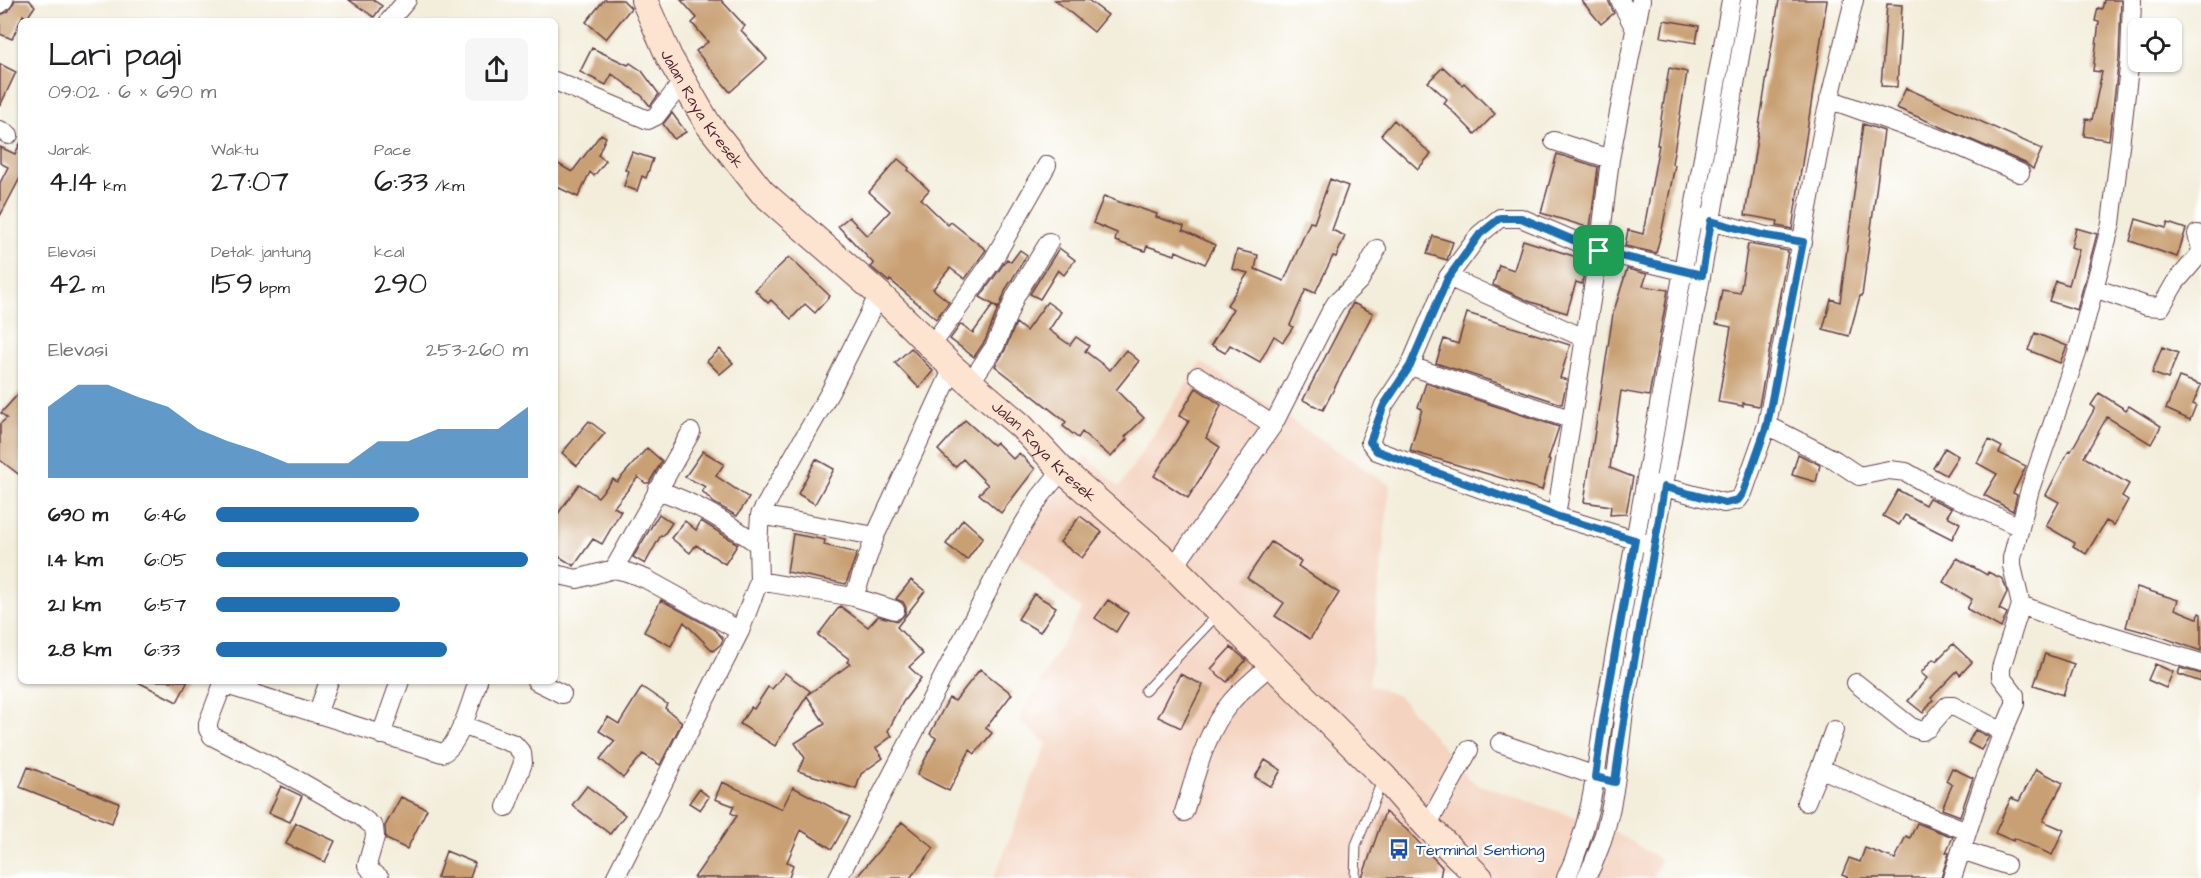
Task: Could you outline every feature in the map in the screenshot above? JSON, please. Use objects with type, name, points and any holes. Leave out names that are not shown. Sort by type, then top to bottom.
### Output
[{"type":"main road","name":"Jalan Raya Kresek","points":[[650,3],[669,57],[708,124],[762,192],[879,294],[961,375],[1021,426],[1062,470],[1174,567],[1384,777],[1471,874]]},
{"type":"street","points":[[0,4],[4,0]]},
{"type":"street","points":[[392,18],[407,0]]},
{"type":"street","points":[[1620,0],[1635,29]]},
{"type":"street","points":[[1556,516],[1599,251],[1610,159],[1641,0]]},
{"type":"street","points":[[1586,878],[1598,855],[1611,809],[1624,711],[1702,275],[1702,219],[1731,0]]},
{"type":"street","points":[[1645,483],[1725,503],[1738,500],[1743,493],[1767,425],[1829,99],[1854,0]]},
{"type":"street","points":[[1952,878],[2002,732],[2015,704],[2015,695],[2001,676],[2001,668],[2021,605],[2012,566],[2030,489],[2077,353],[2111,224],[2130,59],[2132,0]]},
{"type":"street","points":[[1566,878],[1580,844],[1591,805],[1603,721],[1683,272],[1702,219],[1746,1]]},
{"type":"street","points":[[558,82],[648,120],[656,116],[683,81]]},
{"type":"street","points":[[1829,99],[1954,144],[2020,173]]},
{"type":"street","points":[[1554,141],[1610,159]]},
{"type":"street","points":[[931,346],[993,260],[1047,165]]},
{"type":"street","points":[[1655,546],[1556,516],[1377,451],[1370,442],[1384,405],[1410,366],[1448,278],[1480,234],[1500,218],[1521,218],[1599,251],[1702,275]]},
{"type":"street","points":[[1702,219],[1762,235],[1803,242]]},
{"type":"street","points":[[2094,288],[2147,306],[2161,308],[2175,283],[2199,255],[2201,249],[2197,234]]},
{"type":"street","points":[[854,597],[875,536],[961,375],[995,346],[1016,295],[1049,242]]},
{"type":"street","points":[[1174,567],[1273,425],[1331,311],[1336,303],[1360,280],[1377,249]]},
{"type":"street","points":[[1448,278],[1584,338]]},
{"type":"street","points":[[615,878],[740,631],[759,581],[760,515],[830,392],[879,294]]},
{"type":"street","points":[[1410,366],[1570,419]]},
{"type":"street","points":[[1198,376],[1273,425]]},
{"type":"street","points":[[1767,425],[1835,460],[1859,476],[1889,470],[1906,472],[1932,487],[2020,527]]},
{"type":"street","points":[[614,570],[691,432]]},
{"type":"street","points":[[838,878],[1017,536],[1040,497],[1062,470]]},
{"type":"street","points":[[657,490],[690,501],[711,512],[758,544]]},
{"type":"street","points":[[760,515],[875,536]]},
{"type":"street","points":[[558,575],[577,579],[614,570],[646,579],[740,631]]},
{"type":"street","points":[[759,581],[854,597],[895,610]]},
{"type":"street","points":[[2021,605],[2061,620],[2201,663]]},
{"type":"street","points":[[1184,812],[1201,757],[1217,721],[1231,702],[1272,664]]},
{"type":"street","points":[[1856,683],[1911,727],[1922,731],[1928,728],[1947,706],[1953,706],[2002,732]]},
{"type":"street","points":[[222,684],[208,723],[212,736],[301,782],[360,816],[374,827],[375,837],[367,865],[380,878]]},
{"type":"street","points":[[236,684],[255,687],[316,714],[442,753],[451,747],[477,684]]},
{"type":"street","points":[[316,714],[329,684]]},
{"type":"street","points":[[381,735],[399,684]]},
{"type":"street","points":[[542,684],[562,694]]},
{"type":"street","points":[[462,724],[514,744],[522,753],[523,763],[506,807]]},
{"type":"street","points":[[1806,802],[1834,730]]},
{"type":"street","points":[[1500,743],[1615,782]]},
{"type":"street","points":[[1427,826],[1469,750]]},
{"type":"street","points":[[1820,768],[1968,831]]},
{"type":"street","points":[[1962,850],[2006,865]]},
{"type":"lane","points":[[1145,691],[1219,612]]},
{"type":"lane","points":[[1355,878],[1356,845],[1384,777]]},
{"type":"shaded area","points":[[1201,362],[1390,485],[1369,685],[1399,696],[1474,783],[1609,828],[1661,860],[1653,878],[994,878],[1047,744],[1019,720],[1081,610],[1015,551],[1085,455],[1119,487]]},
{"type":"building","points":[[15,0],[29,0],[35,6],[27,18],[23,15],[22,18],[18,18],[18,26],[12,39],[0,34],[0,15],[8,12]]},
{"type":"building","points":[[349,0],[373,0],[382,6],[374,17]]},
{"type":"building","points":[[604,0],[623,0],[631,8],[606,39],[586,22]]},
{"type":"building","points":[[681,0],[721,0],[745,26],[741,30],[767,59],[730,92],[696,51],[708,42],[692,23],[697,18]]},
{"type":"building","points":[[1055,0],[1088,0],[1108,15],[1094,32]]},
{"type":"building","points":[[1581,0],[1608,0],[1614,13],[1601,24]]},
{"type":"building","points":[[1779,0],[1827,0],[1792,229],[1777,226],[1778,221],[1745,215]]},
{"type":"building","points":[[2104,0],[2121,0],[2119,58],[2109,140],[2084,136],[2086,119],[2092,120],[2102,72],[2093,71],[2099,22],[2095,21],[2098,8],[2102,9]]},
{"type":"building","points":[[1887,4],[1902,5],[1897,87],[1881,86]]},
{"type":"building","points":[[1664,20],[1699,26],[1696,43],[1661,37]]},
{"type":"building","points":[[592,48],[628,65],[630,63],[642,71],[659,94],[650,106],[642,96],[612,74],[606,85],[580,72]]},
{"type":"building","points":[[0,64],[16,72],[0,106]]},
{"type":"building","points":[[1443,67],[1462,85],[1464,83],[1495,114],[1475,134],[1444,103],[1447,99],[1428,82]]},
{"type":"building","points":[[1669,68],[1687,72],[1672,164],[1675,165],[1656,253],[1625,246],[1628,230],[1643,234],[1659,145],[1657,145]]},
{"type":"building","points":[[1906,88],[2042,149],[2033,169],[2025,163],[1897,108]]},
{"type":"building","points":[[672,113],[686,132],[674,139],[663,124]]},
{"type":"building","points":[[1394,120],[1431,154],[1418,169],[1381,135]]},
{"type":"building","points":[[1863,124],[1884,131],[1862,296],[1860,296],[1849,336],[1823,329],[1831,299],[1840,302]]},
{"type":"building","points":[[601,134],[606,137],[598,155],[606,161],[594,176],[590,172],[578,197],[558,187],[558,164],[572,172]]},
{"type":"building","points":[[0,147],[15,154],[18,148],[18,182],[0,216],[0,183],[8,167],[0,163]]},
{"type":"building","points":[[632,152],[653,159],[646,178],[642,176],[637,191],[624,186],[629,171],[625,170]]},
{"type":"building","points":[[1557,154],[1598,167],[1590,228],[1541,213]]},
{"type":"building","points":[[898,159],[929,190],[921,199],[948,225],[951,222],[986,250],[965,279],[950,268],[933,289],[949,302],[936,319],[871,267],[874,264],[838,226],[849,217],[867,236],[890,211],[869,192]]},
{"type":"building","points":[[1330,179],[1348,186],[1332,230],[1345,236],[1336,257],[1333,256],[1315,293],[1306,289],[1290,325],[1293,327],[1283,342],[1274,336],[1260,362],[1230,345],[1225,353],[1211,345],[1233,309],[1227,305],[1248,273],[1232,269],[1237,250],[1258,255],[1255,269],[1284,281],[1310,222],[1314,223]]},
{"type":"building","points":[[1104,196],[1157,214],[1156,217],[1184,226],[1183,230],[1215,245],[1205,264],[1176,251],[1175,255],[1147,246],[1145,251],[1115,241],[1117,233],[1093,223]]},
{"type":"building","points":[[2136,219],[2166,228],[2168,223],[2186,229],[2177,257],[2130,241]]},
{"type":"building","points":[[2076,228],[2097,234],[2077,310],[2049,301],[2056,281],[2069,285],[2079,250],[2071,247]]},
{"type":"building","points":[[1433,236],[1453,242],[1447,260],[1427,254]]},
{"type":"building","points":[[1523,240],[1586,260],[1582,284],[1576,282],[1567,313],[1531,302],[1493,285],[1499,265],[1514,270]]},
{"type":"building","points":[[1748,244],[1788,251],[1759,406],[1718,402],[1731,327],[1716,324],[1722,290],[1740,293]]},
{"type":"building","points":[[1059,248],[1075,260],[1064,275],[1058,270],[1040,299],[1030,294]]},
{"type":"building","points":[[1020,250],[1027,255],[1006,289],[999,308],[980,297],[1007,259],[1011,262]]},
{"type":"building","points":[[789,257],[830,296],[815,313],[805,304],[791,319],[771,300],[768,303],[755,290]]},
{"type":"building","points":[[1627,269],[1647,274],[1643,286],[1668,290],[1649,396],[1621,391],[1610,468],[1633,477],[1626,514],[1610,515],[1611,506],[1584,502],[1613,314]]},
{"type":"building","points":[[1047,302],[1061,312],[1049,330],[1070,345],[1076,337],[1089,346],[1085,351],[1110,370],[1126,350],[1139,361],[1116,390],[1144,418],[1125,437],[1127,439],[1111,457],[1082,432],[1078,438],[1063,426],[1066,422],[995,366],[1005,350],[1016,323],[1026,331]]},
{"type":"building","points":[[1353,303],[1373,313],[1323,410],[1303,400]]},
{"type":"building","points":[[993,305],[998,309],[985,341],[974,357],[950,339],[961,324],[973,333]]},
{"type":"building","points":[[1467,313],[1570,345],[1560,378],[1567,380],[1562,404],[1436,363],[1444,339],[1458,344]]},
{"type":"building","points":[[2035,333],[2067,346],[2060,363],[2028,350]]},
{"type":"building","points":[[2162,347],[2178,353],[2168,379],[2152,373]]},
{"type":"building","points":[[911,348],[933,371],[919,388],[895,363]]},
{"type":"building","points":[[720,349],[733,363],[720,374],[707,361]]},
{"type":"building","points":[[2179,377],[2201,385],[2193,404],[2196,405],[2190,420],[2166,409]]},
{"type":"building","points":[[1426,383],[1559,427],[1548,460],[1550,460],[1542,490],[1410,451],[1422,409],[1418,407]]},
{"type":"building","points":[[1196,388],[1221,405],[1206,438],[1220,447],[1188,498],[1154,476],[1189,421],[1179,416]]},
{"type":"building","points":[[2099,393],[2126,410],[2129,406],[2161,426],[2151,444],[2107,417],[2084,457],[2129,484],[2122,496],[2128,500],[2114,525],[2106,521],[2086,554],[2073,546],[2075,543],[2046,526],[2059,502],[2046,495],[2069,450],[2071,451],[2095,408],[2091,405]]},
{"type":"building","points":[[18,394],[18,474],[0,460],[0,424],[7,418],[1,413]]},
{"type":"building","points":[[965,420],[993,445],[996,442],[1013,459],[1019,453],[1035,469],[1001,513],[979,494],[988,485],[963,459],[955,467],[938,450]]},
{"type":"building","points":[[589,421],[605,433],[577,466],[562,453]]},
{"type":"building","points":[[1989,440],[2002,447],[1999,453],[2026,466],[2013,493],[2017,495],[2013,511],[1984,495],[1997,474],[1977,463]]},
{"type":"building","points":[[647,448],[662,461],[649,483],[645,483],[638,477],[614,507],[621,511],[602,544],[593,539],[574,566],[558,556],[558,514],[579,484],[598,497],[613,479],[617,482]]},
{"type":"building","points":[[1945,448],[1958,456],[1946,475],[1933,468]]},
{"type":"building","points":[[703,451],[724,464],[716,476],[749,498],[737,516],[714,503],[702,491],[706,487],[685,477]]},
{"type":"building","points":[[1798,454],[1820,465],[1816,482],[1792,475]]},
{"type":"building","points":[[816,459],[834,469],[815,504],[798,494]]},
{"type":"building","points":[[1898,490],[1925,505],[1929,498],[1952,508],[1947,516],[1960,523],[1952,539],[1905,515],[1899,525],[1883,516]]},
{"type":"building","points":[[659,514],[672,523],[663,536],[661,535],[645,564],[633,557]]},
{"type":"building","points":[[1080,516],[1102,532],[1082,558],[1060,542]]},
{"type":"building","points":[[963,519],[983,537],[967,560],[946,544]]},
{"type":"building","points":[[685,521],[696,530],[701,521],[738,544],[725,564],[696,545],[690,553],[671,538]]},
{"type":"building","points":[[793,534],[825,540],[824,545],[857,553],[846,584],[787,572]]},
{"type":"building","points":[[1271,542],[1301,561],[1298,566],[1339,593],[1310,639],[1275,616],[1284,603],[1247,578]]},
{"type":"building","points":[[1957,558],[1987,575],[1988,572],[2003,579],[2007,592],[1999,609],[2007,613],[2001,628],[1967,609],[1972,599],[1943,582]]},
{"type":"building","points":[[911,580],[925,591],[897,627],[923,654],[909,667],[921,678],[903,702],[888,731],[892,736],[876,748],[883,758],[861,774],[856,789],[798,771],[805,758],[795,743],[825,724],[807,696],[775,746],[740,724],[751,707],[754,709],[768,687],[772,689],[785,673],[810,691],[807,695],[850,664],[847,662],[849,659],[818,635],[840,606],[868,627],[878,616],[898,621],[905,614],[906,608],[903,602],[896,599]]},
{"type":"building","points":[[2137,587],[2178,600],[2175,609],[2197,618],[2199,613],[2201,614],[2201,651],[2145,631],[2126,627]]},
{"type":"building","points":[[1034,594],[1056,607],[1040,632],[1018,619]]},
{"type":"building","points":[[661,600],[714,629],[723,639],[721,644],[713,651],[684,622],[671,646],[644,632]]},
{"type":"building","points":[[1108,600],[1128,613],[1116,632],[1095,618]]},
{"type":"building","points":[[1953,644],[1972,662],[1960,675],[1957,671],[1931,698],[1933,700],[1923,713],[1908,701],[1927,678],[1921,673],[1933,659],[1936,661]]},
{"type":"building","points":[[1231,647],[1246,660],[1227,682],[1211,669]]},
{"type":"building","points":[[2045,654],[2074,664],[2063,695],[2034,685]]},
{"type":"building","points":[[2155,664],[2173,672],[2166,688],[2148,680]]},
{"type":"building","points":[[2180,668],[2201,674],[2201,682],[2178,674]]},
{"type":"building","points":[[980,669],[1012,694],[986,728],[992,733],[975,754],[970,750],[949,791],[917,775],[936,738],[930,734],[949,698],[955,701]]},
{"type":"building","points":[[1180,674],[1203,685],[1181,728],[1158,717]]},
{"type":"building","points":[[142,684],[186,684],[177,702]]},
{"type":"building","points":[[642,687],[667,704],[665,708],[682,722],[660,765],[643,754],[623,778],[600,759],[615,741],[599,731],[608,717],[619,724]]},
{"type":"building","points":[[1975,730],[1989,737],[1981,750],[1968,743]]},
{"type":"building","points":[[1265,760],[1281,770],[1271,787],[1255,777]]},
{"type":"building","points":[[28,767],[119,803],[112,823],[20,787]]},
{"type":"building","points":[[1952,768],[1973,778],[1960,816],[1942,809],[1952,785],[1946,781]]},
{"type":"building","points":[[2036,769],[2063,783],[2043,821],[2064,830],[2052,855],[2014,838],[2013,841],[1995,833],[2011,798],[2019,801]]},
{"type":"building","points":[[722,782],[782,809],[793,787],[850,817],[832,849],[801,830],[787,862],[793,865],[789,878],[694,878],[737,816],[731,813],[734,806],[715,799]]},
{"type":"building","points":[[281,786],[302,796],[290,822],[269,813]]},
{"type":"building","points":[[587,786],[625,815],[610,834],[572,805]]},
{"type":"building","points":[[699,789],[709,797],[700,810],[689,803]]},
{"type":"building","points":[[401,797],[427,809],[407,849],[386,839],[385,826]]},
{"type":"building","name":"Terminal Sentiong","points":[[1385,812],[1407,830],[1442,867],[1440,878],[1362,878]]},
{"type":"building","points":[[902,822],[934,848],[910,878],[856,878]]},
{"type":"building","points":[[296,823],[335,841],[325,862],[286,844]]},
{"type":"building","points":[[1917,823],[1953,837],[1946,852],[1949,853],[1941,878],[1849,878],[1842,875],[1849,858],[1860,862],[1865,848],[1895,859],[1906,836],[1910,838]]},
{"type":"building","points":[[446,851],[475,863],[470,878],[437,878]]},
{"type":"place","name":"Terminal Sentiong","points":[[1399,849]]},
{"type":"route","points":[[1500,218],[1521,218],[1599,251],[1702,275],[1711,221],[1762,235],[1803,242],[1767,425],[1743,493],[1738,500],[1725,503],[1664,487],[1624,711],[1615,782],[1595,777],[1635,540],[1556,516],[1377,451],[1370,442],[1384,405],[1410,366],[1448,278],[1480,234],[1500,218]]}]
